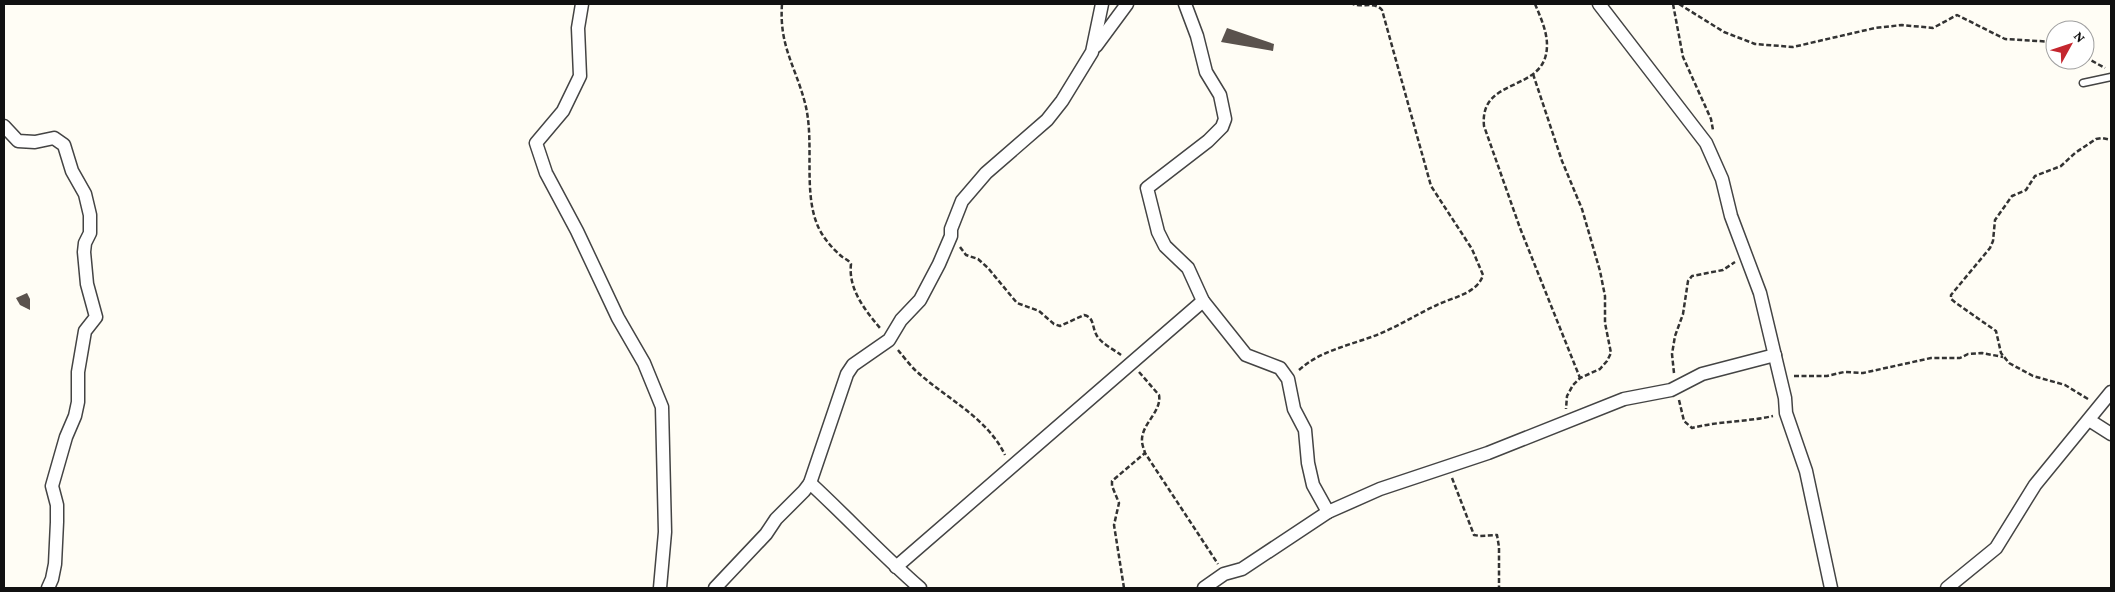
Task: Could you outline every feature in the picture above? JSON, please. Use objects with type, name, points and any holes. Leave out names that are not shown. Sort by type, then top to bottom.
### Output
[{"type":"street","points":[[582,4],[578,28],[580,76],[563,111],[536,143],[546,173],[577,231],[618,318],[644,363],[662,407],[665,532],[660,588]]},
{"type":"street","points":[[1092,52],[1102,4]]},
{"type":"street","points":[[715,588],[766,534],[776,519],[804,492],[810,483],[846,374],[853,365],[889,340],[901,320],[920,300],[951,236],[951,228],[962,201],[986,172],[1047,120],[1062,102],[1092,52],[1127,4]]},
{"type":"street","points":[[1185,4],[1198,36],[1206,72],[1220,95],[1225,118],[1222,127],[1212,137],[1147,188],[1158,232],[1166,246],[1188,268],[1203,301],[1246,355],[1280,368],[1288,379],[1294,409],[1306,436],[1308,463],[1313,485],[1328,512]]},
{"type":"street","points":[[1599,4],[1706,143],[1722,179],[1731,216],[1760,293],[1776,355],[1786,413],[1806,471],[1830,588]]},
{"type":"street","points":[[4,126],[18,141],[34,142],[54,138],[64,145],[72,171],[85,194],[90,215],[90,233],[85,243],[84,252],[87,284],[96,317],[85,330],[78,372],[78,402],[52,486],[57,505],[57,522],[55,564],[52,580],[48,588]]},
{"type":"street","points":[[896,567],[1203,301]]},
{"type":"street","points":[[1204,588],[1224,574],[1242,569],[1328,512],[1380,489],[1448,466],[1624,399],[1671,390],[1702,374],[1776,355]]},
{"type":"street","points":[[1947,588],[1996,548],[2036,485],[2111,392]]},
{"type":"street","points":[[2090,420],[2111,434]]},
{"type":"street","points":[[810,483],[920,588]]},
{"type":"lane","points":[[2083,83],[2111,76]]},
{"type":"path","points":[[782,4],[783,39],[805,103],[811,182],[818,225],[841,257],[847,259],[851,264],[850,272],[857,296],[865,310],[915,370],[952,398],[999,442],[1012,468]]},
{"type":"path","points":[[1288,379],[1304,365],[1324,354],[1378,334],[1464,294],[1481,283],[1483,275],[1472,249],[1431,186],[1382,10],[1374,5],[1357,6],[1353,4]]},
{"type":"path","points":[[1535,4],[1543,24],[1547,44],[1546,59],[1533,74],[1488,100],[1483,113],[1484,126],[1520,228],[1580,378]]},
{"type":"path","points":[[1673,4],[1683,57],[1711,119],[1714,131]]},
{"type":"path","points":[[1679,4],[1724,32],[1755,44],[1793,47],[1875,28],[1902,25],[1933,28],[1957,15],[2005,39],[2045,41]]},
{"type":"path","points":[[2095,62],[2111,71]]},
{"type":"path","points":[[1533,74],[1560,153],[1582,209],[1600,271],[1605,296],[1605,323],[1610,357],[1600,369],[1580,378],[1568,391],[1566,422]]},
{"type":"path","points":[[2100,407],[2065,385],[2052,383],[2020,370],[2001,353],[1996,331],[1952,299],[1953,291],[1970,274],[1983,254],[1990,248],[1993,241],[1995,220],[2012,196],[2026,190],[2035,176],[2061,166],[2075,153],[2096,139],[2111,140]]},
{"type":"path","points":[[951,236],[966,255],[978,259],[988,268],[1022,306],[1039,311],[1054,324],[1060,326],[1088,315],[1092,320],[1096,335],[1101,341],[1132,363],[1159,395],[1160,399],[1157,408],[1144,431],[1142,440],[1145,453],[1224,574]]},
{"type":"path","points":[[1746,253],[1728,267],[1692,276],[1688,281],[1683,314],[1675,336],[1672,354],[1675,378],[1671,390],[1681,403],[1684,421],[1692,428],[1727,421],[1761,419],[1786,413]]},
{"type":"path","points":[[1780,376],[1863,373],[1931,358],[1960,358],[1968,354],[2004,357]]},
{"type":"path","points":[[1124,588],[1114,525],[1119,503],[1112,486],[1112,480],[1145,453]]},
{"type":"path","points":[[1448,466],[1474,535],[1497,535],[1499,547],[1499,588]]},
{"type":"building","points":[[1227,28],[1274,44],[1273,51],[1221,42]]},
{"type":"building","points":[[27,293],[30,299],[30,310],[20,305],[16,298]]}]
